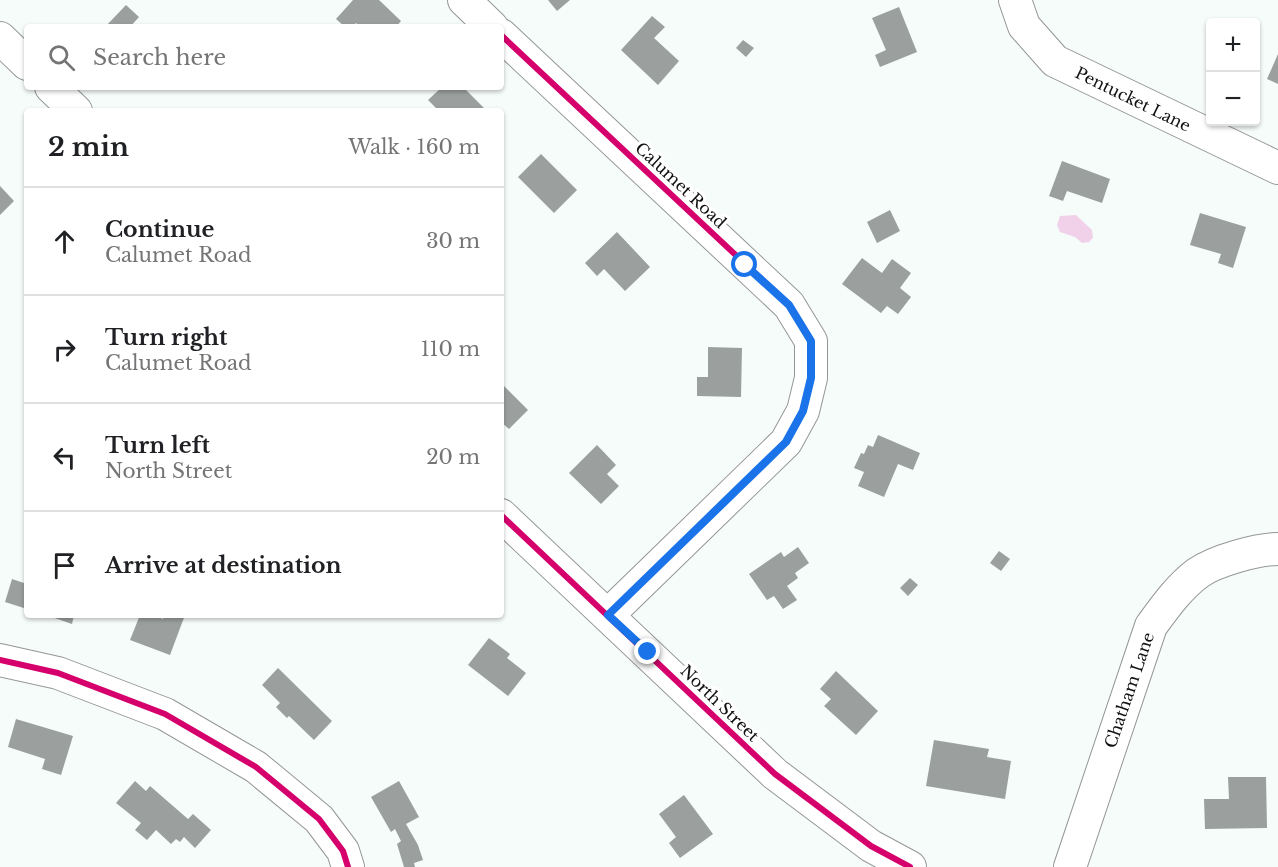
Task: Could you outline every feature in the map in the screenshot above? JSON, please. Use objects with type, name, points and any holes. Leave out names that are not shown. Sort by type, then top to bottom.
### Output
[{"type":"street","points":[[464,0],[489,24]]},
{"type":"street","name":"Pentucket Lane","points":[[1015,0],[1024,26],[1055,61],[1278,168]]},
{"type":"street","points":[[0,38],[24,61]]},
{"type":"street","name":"Calumet Road","points":[[504,38],[789,305],[811,341],[811,378],[803,411],[786,442],[608,615]]},
{"type":"street","points":[[54,90],[73,108]]},
{"type":"street","name":"North Street","points":[[504,518],[774,774],[872,846],[910,867]]},
{"type":"street","name":"Chatham Lane","points":[[1070,867],[1151,626],[1172,597],[1198,573],[1237,557],[1266,549],[1278,549]]},
{"type":"street","points":[[0,660],[58,673],[165,714],[256,767],[320,819],[343,851],[348,867]]},
{"type":"shaded area","points":[[1076,215],[1092,230],[1093,238],[1089,242],[1082,243],[1075,237],[1060,232],[1057,225],[1060,216]]},
{"type":"building","points":[[353,0],[379,0],[401,21],[398,24],[342,24],[336,19]]},
{"type":"building","points":[[548,0],[570,0],[557,11]]},
{"type":"building","points":[[126,5],[139,17],[133,24],[108,24]]},
{"type":"building","points":[[899,7],[917,52],[880,67],[875,55],[886,50],[872,18]]},
{"type":"building","points":[[652,16],[665,27],[654,38],[679,61],[658,85],[621,50]]},
{"type":"building","points":[[743,40],[754,48],[746,57],[736,48]]},
{"type":"building","points":[[1278,54],[1278,84],[1267,79]]},
{"type":"building","points":[[439,90],[466,90],[484,108],[436,108],[428,100]]},
{"type":"building","points":[[541,154],[577,190],[554,213],[518,177]]},
{"type":"building","points":[[1062,161],[1110,179],[1102,203],[1067,191],[1063,201],[1049,196]]},
{"type":"building","points":[[0,186],[14,201],[0,215]]},
{"type":"building","points":[[890,210],[900,231],[877,243],[867,222]]},
{"type":"building","points":[[1200,213],[1246,227],[1233,268],[1218,263],[1221,254],[1190,245]]},
{"type":"building","points":[[617,232],[650,267],[625,291],[604,269],[597,276],[585,263]]},
{"type":"building","points":[[862,258],[882,273],[892,259],[911,273],[900,288],[911,297],[898,314],[887,306],[881,313],[842,284]]},
{"type":"building","points":[[708,347],[742,348],[741,397],[697,396],[697,377],[708,377]]},
{"type":"building","points":[[504,386],[528,410],[509,429],[504,425]]},
{"type":"building","points":[[878,435],[920,453],[913,470],[898,464],[884,497],[858,486],[864,472],[854,468],[861,453],[864,454],[868,445],[873,447]]},
{"type":"building","points":[[597,445],[616,465],[607,474],[619,486],[601,504],[569,473]]},
{"type":"building","points":[[798,547],[809,563],[795,573],[798,578],[787,586],[797,600],[783,609],[774,596],[767,600],[749,574],[781,552],[784,557]]},
{"type":"building","points":[[999,551],[1010,559],[1001,571],[990,563]]},
{"type":"building","points":[[910,578],[918,585],[908,596],[900,588]]},
{"type":"building","points":[[12,579],[24,583],[24,608],[5,602]]},
{"type":"building","points":[[55,618],[73,618],[72,624]]},
{"type":"building","points":[[139,618],[184,618],[170,655],[130,640]]},
{"type":"building","points":[[489,638],[510,654],[507,658],[526,673],[508,696],[468,665]]},
{"type":"building","points":[[278,668],[332,721],[314,740],[276,707],[280,703],[262,685]]},
{"type":"building","points":[[836,671],[878,711],[856,735],[824,706],[831,699],[820,689]]},
{"type":"building","points":[[16,719],[73,736],[61,775],[42,769],[45,759],[8,747]]},
{"type":"building","points":[[934,740],[989,749],[987,757],[1011,761],[1005,799],[926,786]]},
{"type":"building","points":[[1228,777],[1266,777],[1267,828],[1205,829],[1204,799],[1229,799]]},
{"type":"building","points":[[135,781],[146,791],[150,786],[188,819],[193,814],[211,830],[195,848],[184,837],[180,842],[176,839],[171,844],[156,830],[147,840],[135,830],[141,823],[116,803]]},
{"type":"building","points":[[399,781],[419,817],[406,824],[418,845],[423,860],[414,863],[415,867],[404,867],[397,844],[401,841],[395,829],[391,832],[371,797]]},
{"type":"building","points":[[684,795],[713,834],[680,858],[669,843],[676,837],[659,814]]},
{"type":"cycle path","points":[[504,38],[789,305],[811,341],[811,378],[803,411],[786,442],[608,615]]},
{"type":"cycle path","points":[[504,518],[775,774],[871,846],[910,867]]},
{"type":"cycle path","points":[[0,660],[58,673],[165,714],[256,767],[319,819],[343,851],[348,867]]},
{"type":"route","points":[[648,652],[608,615],[786,442],[803,411],[811,378],[811,341],[789,305],[745,265]]}]
